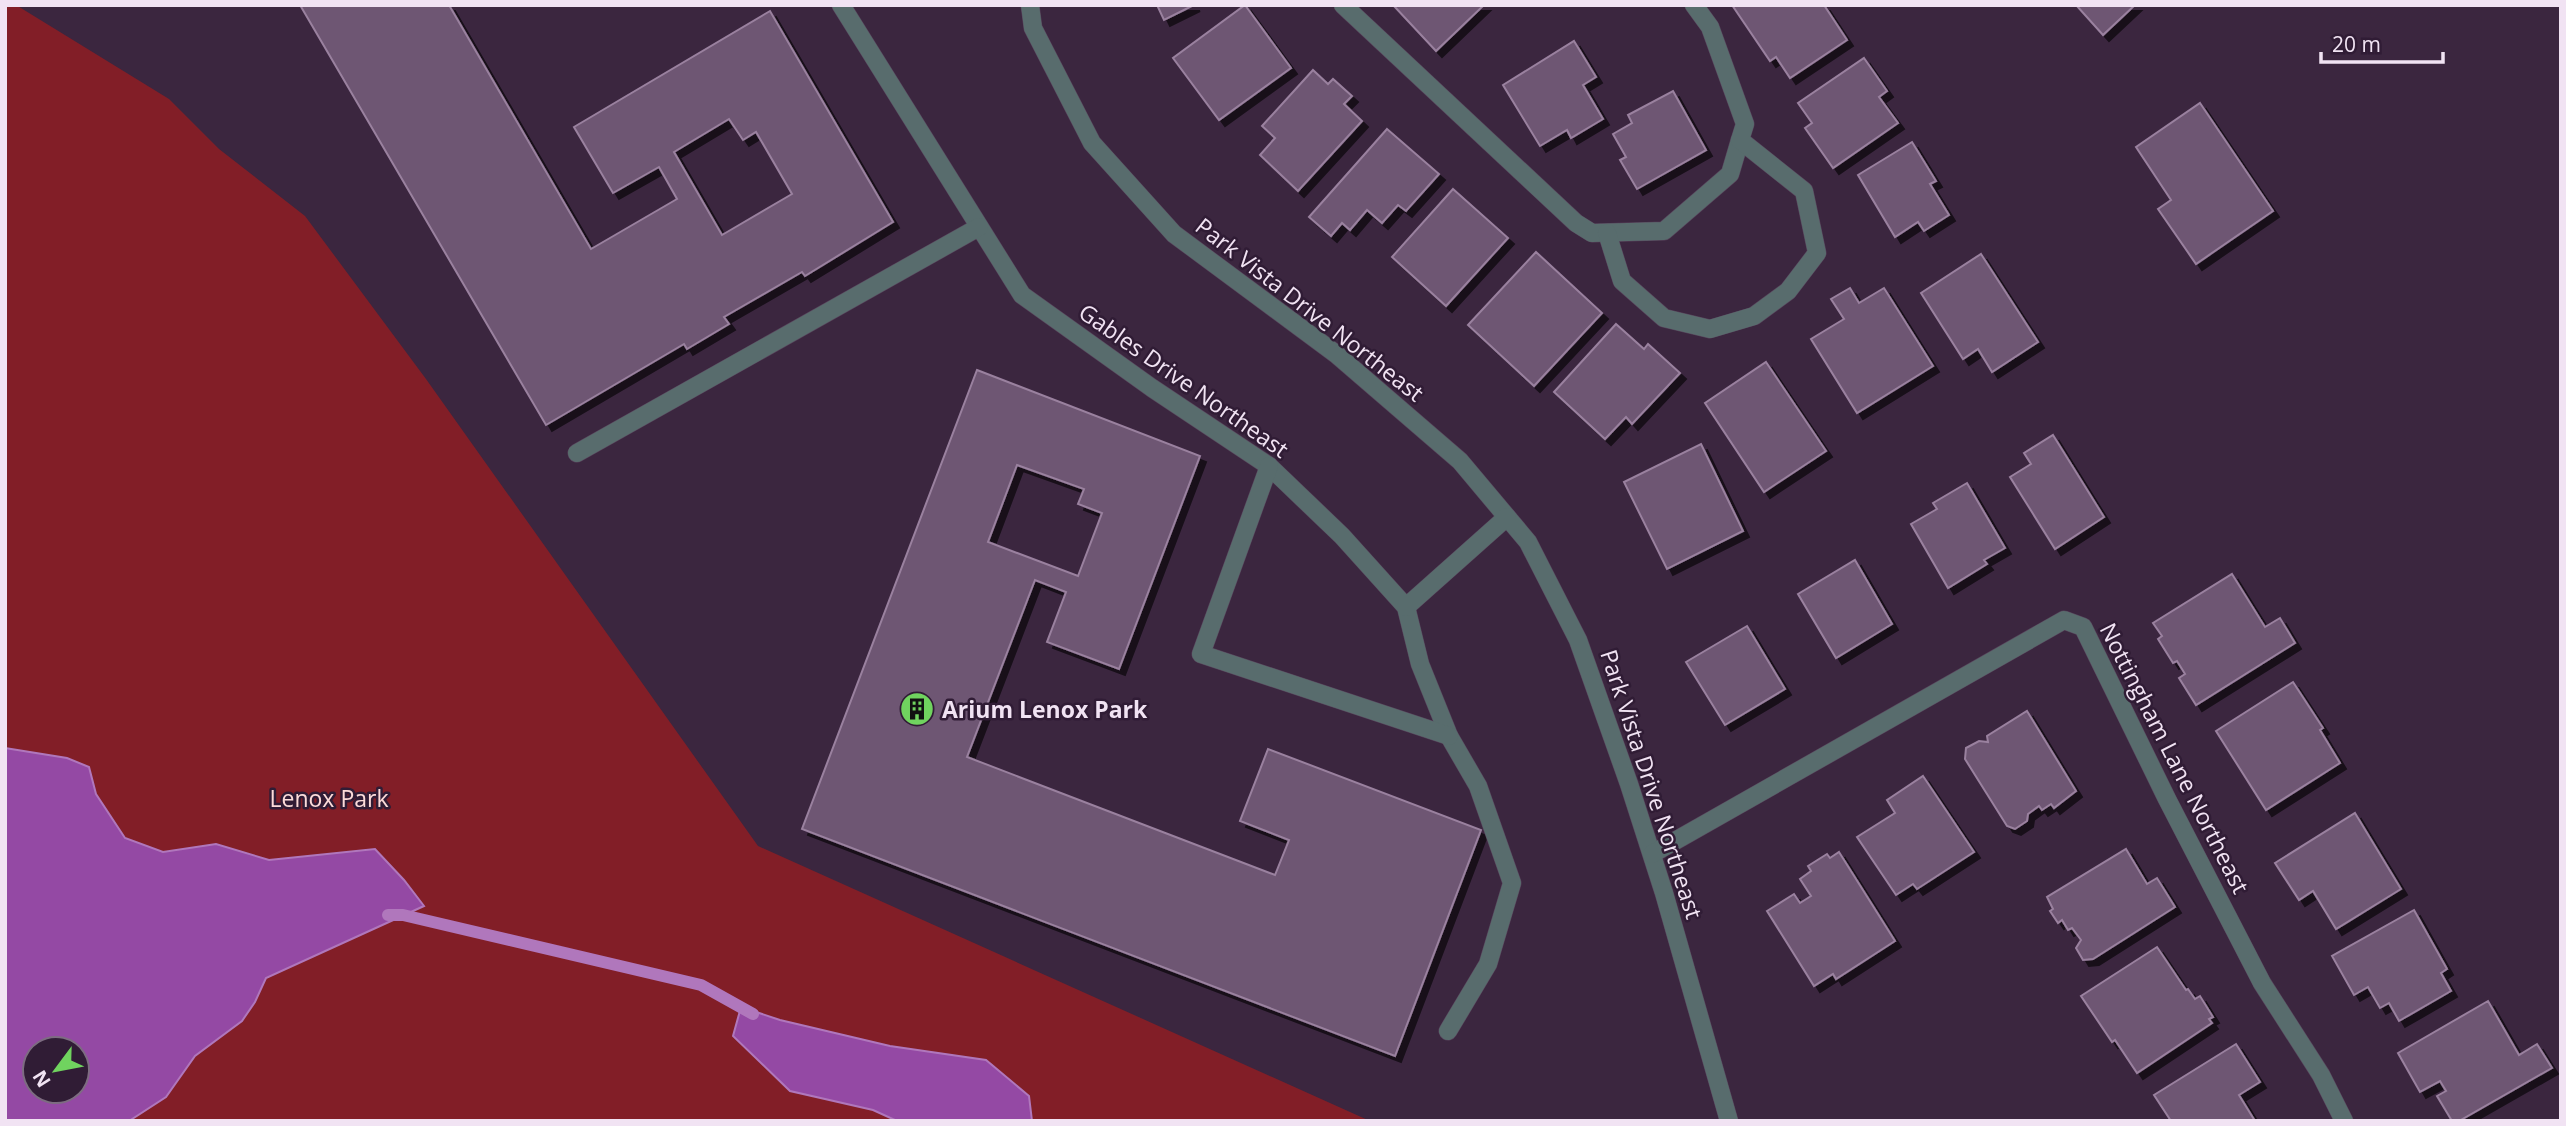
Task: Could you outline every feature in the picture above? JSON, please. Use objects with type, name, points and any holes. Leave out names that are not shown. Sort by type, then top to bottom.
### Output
[{"type":"street","name":"Gables Drive Northeast","points":[[841,5],[1022,295],[1152,388],[1269,466],[1342,536],[1406,607],[1420,664],[1449,736],[1478,786],[1512,883],[1488,964],[1448,1031]]},
{"type":"street","name":"Park Vista Drive Northeast","points":[[1030,5],[1033,28],[1092,143],[1174,234],[1346,363],[1460,461],[1528,542],[1578,640],[1652,854],[1729,1121]]},
{"type":"street","points":[[1343,5],[1577,223],[1592,233],[1664,231],[1730,174],[1745,124],[1710,27],[1694,5]]},
{"type":"street","points":[[1606,233],[1622,281],[1664,317],[1710,329],[1754,316],[1788,291],[1817,253],[1804,191],[1740,140]]},
{"type":"street","points":[[576,453],[979,227]]},
{"type":"street","points":[[1269,466],[1201,654],[1449,736]]},
{"type":"street","points":[[1406,607],[1507,517]]},
{"type":"street","name":"Nottingham Lane Northeast","points":[[1652,854],[2064,620],[2083,627],[2167,799],[2262,983],[2321,1075],[2344,1121]]},
{"type":"green space","name":"Lenox Park","points":[[5,5],[16,5],[169,99],[219,149],[305,216],[426,379],[758,846],[1370,1121],[5,1121]]},
{"type":"shaded area","points":[[5,748],[67,758],[89,767],[96,794],[125,838],[163,852],[216,844],[269,860],[375,849],[424,906],[266,978],[242,1021],[195,1056],[166,1097],[129,1121],[5,1121]]},
{"type":"shaded area","points":[[741,1007],[780,1020],[890,1046],[986,1060],[1029,1096],[1032,1121],[897,1121],[873,1110],[790,1091],[733,1036]]},
{"type":"building","points":[[300,5],[449,5],[591,249],[677,199],[659,167],[613,193],[574,127],[770,11],[893,222],[805,276],[802,272],[724,317],[729,324],[687,349],[684,344],[546,425]],"holes":[[[729,119],[743,140],[756,132],[792,194],[722,235],[674,152]]]},
{"type":"building","points":[[1157,5],[1194,5],[1164,20]]},
{"type":"building","points":[[1245,5],[1291,68],[1219,120],[1173,58]]},
{"type":"building","points":[[1393,5],[1484,5],[1436,51]]},
{"type":"building","points":[[1732,5],[1824,5],[1847,40],[1790,78],[1776,57],[1770,61]]},
{"type":"building","points":[[2076,5],[2135,5],[2103,35]]},
{"type":"building","points":[[1574,41],[1596,77],[1583,85],[1603,119],[1571,138],[1567,130],[1540,146],[1503,85]]},
{"type":"building","points":[[1864,58],[1887,91],[1879,97],[1898,123],[1833,168],[1805,128],[1812,123],[1798,103]]},
{"type":"building","points":[[1313,70],[1328,84],[1333,79],[1352,96],[1344,104],[1362,121],[1298,191],[1260,155],[1275,138],[1262,126]]},
{"type":"building","points":[[1673,91],[1706,150],[1637,189],[1620,160],[1626,157],[1613,134],[1632,123],[1628,115]]},
{"type":"building","points":[[2200,103],[2273,211],[2196,264],[2158,209],[2171,200],[2136,147]]},
{"type":"building","points":[[1387,129],[1439,174],[1406,211],[1398,205],[1382,223],[1367,210],[1350,230],[1342,223],[1331,236],[1309,217]]},
{"type":"building","points":[[1912,142],[1936,181],[1930,184],[1949,215],[1924,231],[1918,222],[1895,237],[1858,175]]},
{"type":"building","points":[[1453,189],[1508,238],[1446,306],[1392,257]]},
{"type":"building","points":[[1536,252],[1602,313],[1534,386],[1468,325]]},
{"type":"building","points":[[1981,254],[2038,342],[1992,372],[1978,349],[1963,359],[1921,293]]},
{"type":"building","points":[[1850,288],[1859,303],[1884,288],[1933,366],[1857,413],[1811,339],[1844,319],[1831,299]]},
{"type":"building","points":[[1616,324],[1644,349],[1648,344],[1680,373],[1632,424],[1626,417],[1605,439],[1554,392]]},
{"type":"building","points":[[1766,362],[1826,451],[1764,492],[1705,403]]},
{"type":"building","name":"Arium Lenox Park","points":[[977,370],[1200,456],[1119,669],[1047,642],[1066,592],[1035,580],[967,757],[1275,875],[1289,840],[1240,821],[1268,749],[1481,830],[1395,1056],[802,829]],"holes":[[[1017,465],[1084,489],[1078,504],[1102,513],[1078,576],[988,542]]]},
{"type":"building","points":[[2053,435],[2104,517],[2055,549],[2010,477],[2031,464],[2024,453]]},
{"type":"building","points":[[1701,444],[1743,531],[1667,569],[1624,482]]},
{"type":"building","points":[[1967,483],[2005,548],[1984,560],[1987,564],[1948,588],[1911,524],[1937,509],[1933,503]]},
{"type":"building","points":[[1855,560],[1892,624],[1836,658],[1798,594]]},
{"type":"building","points":[[2232,574],[2265,627],[2280,618],[2295,643],[2196,705],[2179,678],[2185,674],[2177,661],[2173,663],[2158,639],[2162,636],[2153,623]]},
{"type":"building","points":[[1747,626],[1785,689],[1725,725],[1686,662]]},
{"type":"building","points":[[2293,682],[2323,728],[2320,730],[2340,763],[2266,810],[2216,731]]},
{"type":"building","points":[[2027,711],[2076,791],[2054,808],[2051,804],[2042,810],[2039,806],[2028,814],[2027,821],[2015,829],[2007,826],[1965,759],[1966,748],[1979,741],[1988,742],[1987,736]]},
{"type":"building","points":[[1923,776],[1974,852],[1917,889],[1913,884],[1896,895],[1857,837],[1895,813],[1887,800]]},
{"type":"building","points":[[2355,813],[2401,889],[2336,929],[2313,891],[2299,900],[2275,863]]},
{"type":"building","points":[[2126,849],[2147,884],[2157,878],[2175,907],[2093,959],[2083,960],[2076,948],[2081,940],[2072,928],[2068,930],[2062,920],[2058,923],[2050,911],[2053,909],[2047,897]]},
{"type":"building","points":[[1839,852],[1895,941],[1836,979],[1833,974],[1814,986],[1767,911],[1794,894],[1800,903],[1811,896],[1800,879],[1811,871],[1808,866],[1827,854],[1830,858]]},
{"type":"building","points":[[2414,910],[2447,969],[2441,973],[2451,991],[2399,1021],[2389,1003],[2380,1008],[2368,987],[2354,995],[2332,956]]},
{"type":"building","points":[[2157,947],[2186,990],[2188,989],[2195,999],[2200,996],[2213,1017],[2209,1019],[2212,1023],[2137,1073],[2081,996]]},
{"type":"building","points":[[2488,1001],[2519,1055],[2537,1044],[2552,1068],[2459,1121],[2452,1121],[2437,1096],[2446,1091],[2440,1081],[2420,1092],[2398,1053]]},
{"type":"building","points":[[2236,1044],[2260,1082],[2239,1095],[2255,1121],[2171,1121],[2154,1095]]},
{"type":"waterway","points":[[388,915],[403,915],[701,985],[753,1014]]},
{"type":"place","name":"Arium Lenox Park","points":[[917,709]]}]
